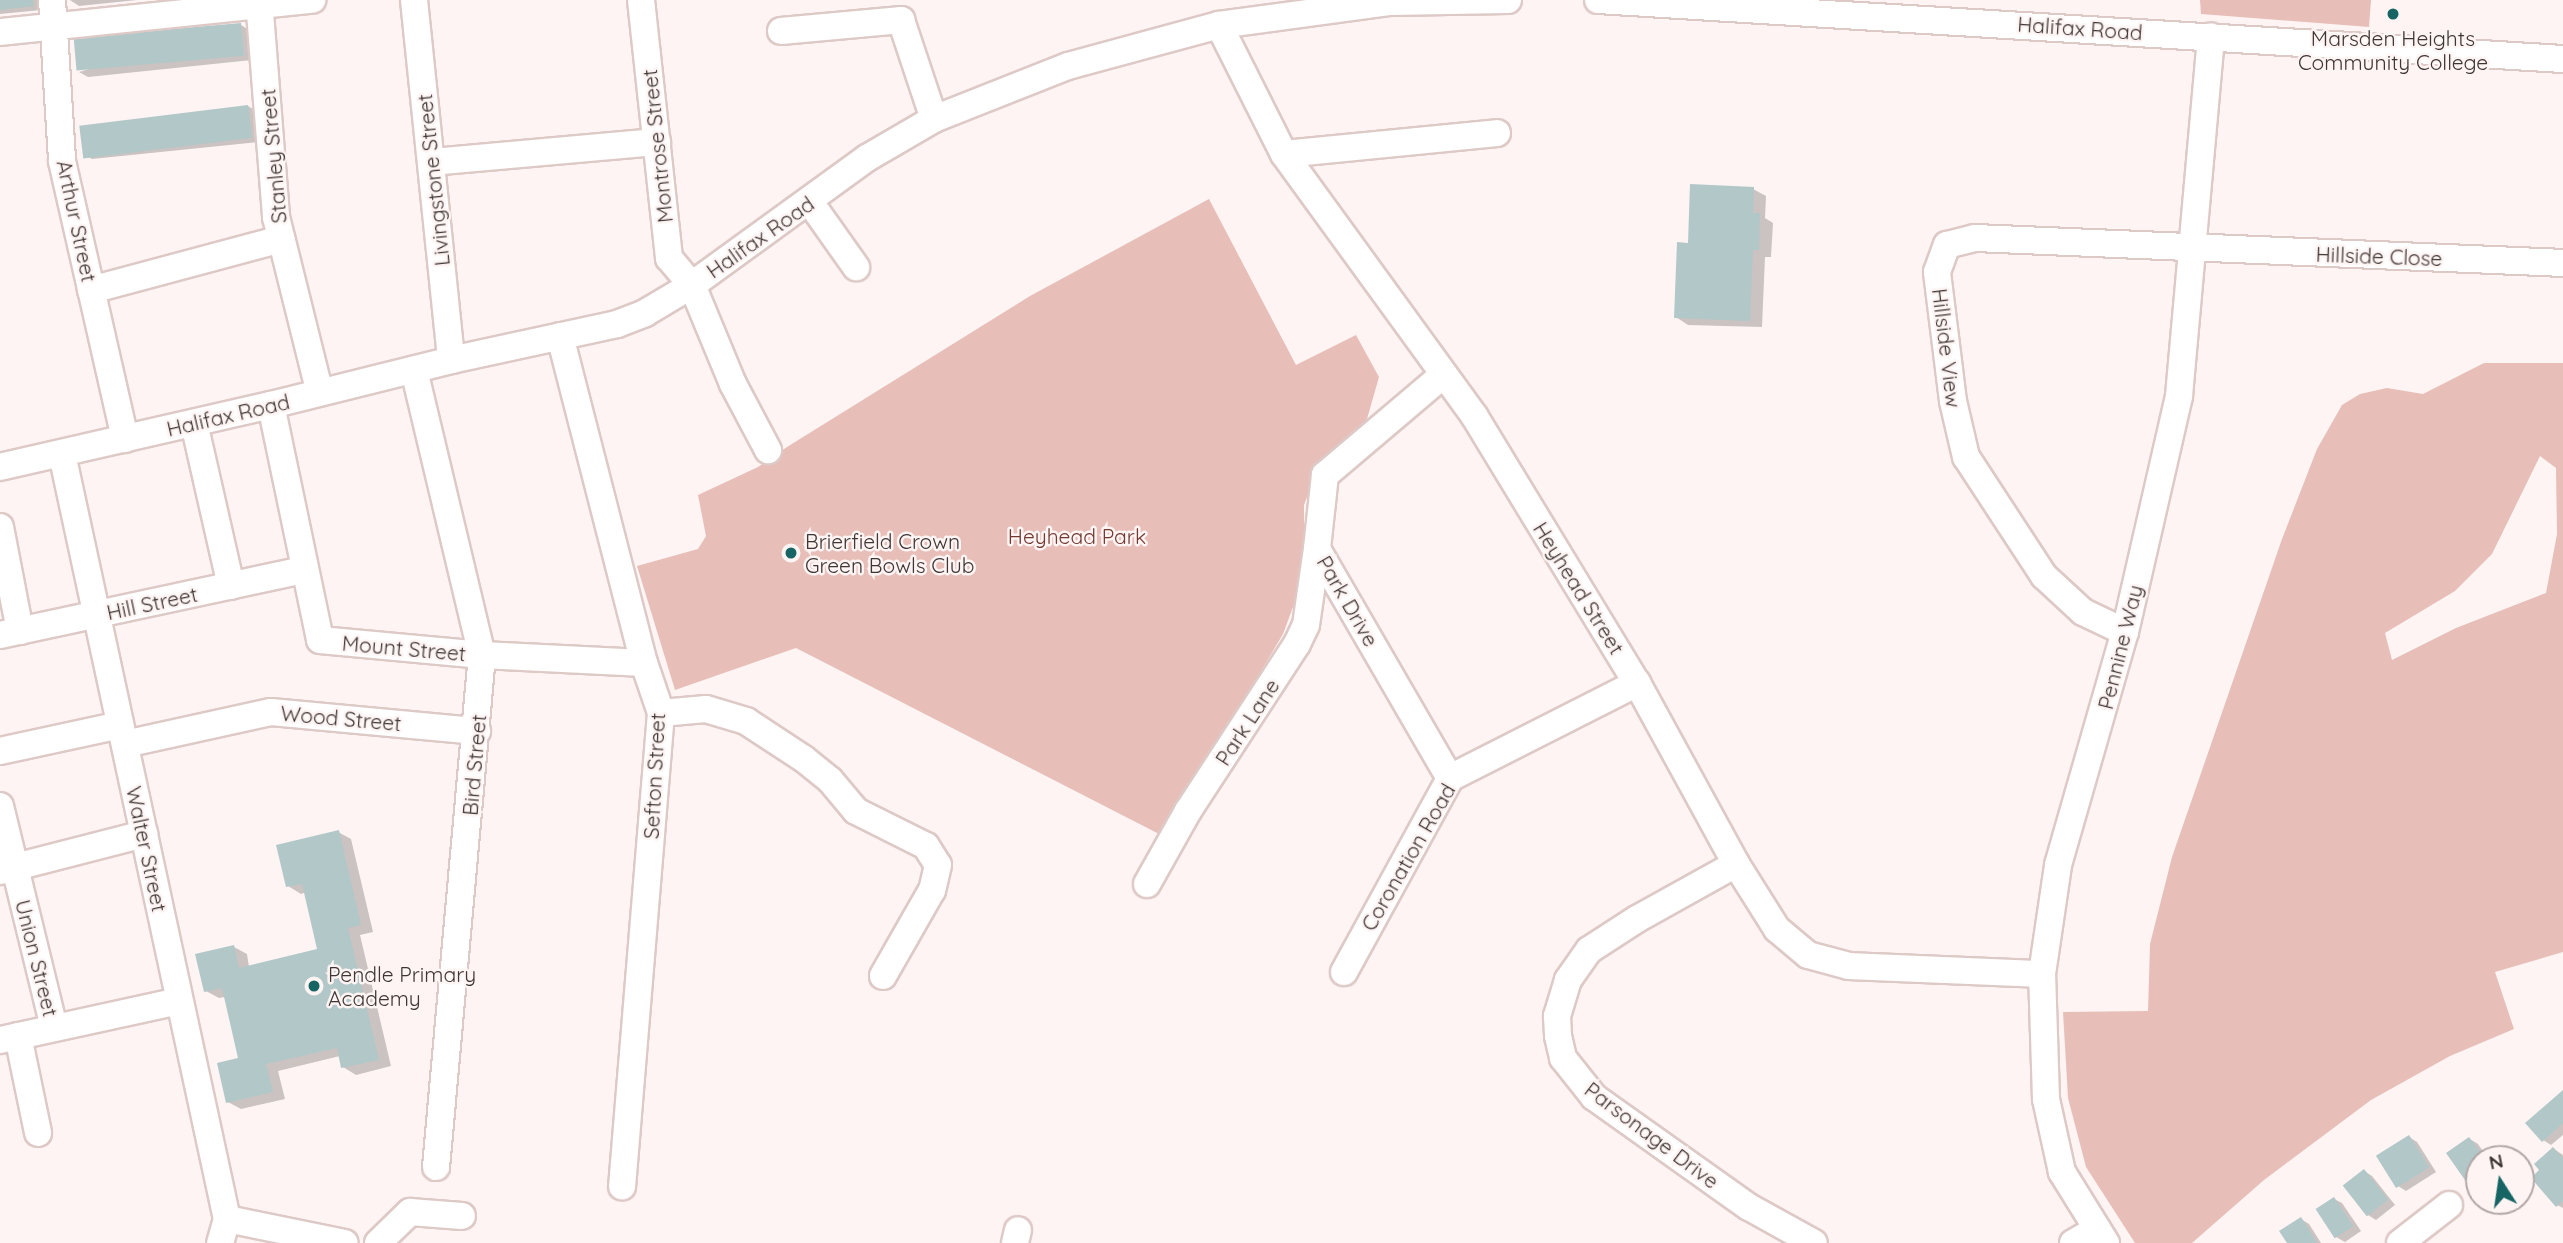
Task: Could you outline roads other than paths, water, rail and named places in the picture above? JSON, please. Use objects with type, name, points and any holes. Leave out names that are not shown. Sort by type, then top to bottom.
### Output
[{"type":"street","name":"Arthur Street","points":[[52,0],[62,161],[125,439]]},
{"type":"street","points":[[0,32],[259,3],[312,0]]},
{"type":"street","name":"Livingstone Street","points":[[414,0],[451,360]]},
{"type":"street","name":"Montrose Street","points":[[641,0],[669,258],[692,285],[733,384],[768,450]]},
{"type":"street","name":"Halifax Road","points":[[0,467],[636,317],[692,285],[810,202],[867,158],[934,119],[1068,66],[1219,25],[1390,2],[1508,0]]},
{"type":"street","name":"Halifax Road","points":[[1598,0],[1805,6],[2430,53],[2563,59]]},
{"type":"street","name":"Stanley Street","points":[[259,3],[276,216],[320,393]]},
{"type":"street","points":[[781,31],[901,20],[934,119]]},
{"type":"street","name":"Heyhead Street","points":[[1219,25],[1284,154],[1475,417],[1637,682],[1736,864],[1777,929],[1808,955],[1849,967],[2042,974]]},
{"type":"street","name":"Pennine Way","points":[[2102,1236],[2062,1172],[2046,1099],[2042,974],[2058,865],[2125,632],[2179,396],[2195,250],[2211,36]]},
{"type":"street","points":[[1284,154],[1497,133]]},
{"type":"street","points":[[432,162],[657,142]]},
{"type":"street","points":[[810,202],[856,267]]},
{"type":"street","name":"Hillside View","points":[[2125,632],[2083,612],[2044,576],[1966,457],[1953,401],[1937,272],[1947,245],[1975,238],[2195,250]]},
{"type":"street","points":[[91,290],[281,239]]},
{"type":"street","name":"Hillside Close","points":[[2195,250],[2563,263]]},
{"type":"street","name":"Sefton Street","points":[[560,336],[644,663],[661,713],[622,1186]]},
{"type":"street","name":"Bird Street","points":[[414,370],[482,655],[436,1167]]},
{"type":"street","name":"Park Drive","points":[[1443,375],[1325,475],[1317,549],[1450,778]]},
{"type":"street","name":"Mount Street","points":[[271,405],[303,570],[320,640],[482,655],[644,663]]},
{"type":"street","points":[[194,423],[230,586]]},
{"type":"street","name":"Walter Street","points":[[62,454],[179,1001],[224,1231]]},
{"type":"street","points":[[0,527],[10,633]]},
{"type":"street","name":"Park Lane","points":[[1147,884],[1188,811],[1297,644],[1306,625],[1317,549]]},
{"type":"street","name":"Hill Street","points":[[10,633],[303,570]]},
{"type":"street","name":"Coronation Road","points":[[1344,972],[1450,778],[1637,682]]},
{"type":"street","points":[[661,713],[706,709],[746,721],[813,766],[830,780],[856,811],[926,846],[938,865],[932,890],[883,976]]},
{"type":"street","name":"Wood Street","points":[[0,751],[271,712],[477,731]]},
{"type":"street","name":"Union Street","points":[[0,806],[8,869],[54,1028]]},
{"type":"street","points":[[8,869],[144,834]]},
{"type":"street","name":"Parsonage Drive","points":[[1736,864],[1637,919],[1588,950],[1568,980],[1557,1016],[1558,1036],[1563,1058],[1594,1097],[1749,1207],[1814,1243]]},
{"type":"street","points":[[38,1133],[9,1038],[179,1001]]},
{"type":"street","points":[[2400,1243],[2449,1205]]},
{"type":"street","points":[[378,1243],[410,1212],[462,1216]]},
{"type":"street","points":[[224,1231],[345,1243]]},
{"type":"street","points":[[2073,1243],[2102,1236]]},
{"type":"place","name":"Marsden Heights Community College","points":[[2393,14]]},
{"type":"place","name":"Brierfield Crown Green Bowls Club","points":[[791,553]]},
{"type":"place","name":"Pendle Primary Academy","points":[[314,986]]},
{"type":"park label","name":"Heyhead Park","points":[[1077,536]]}]
